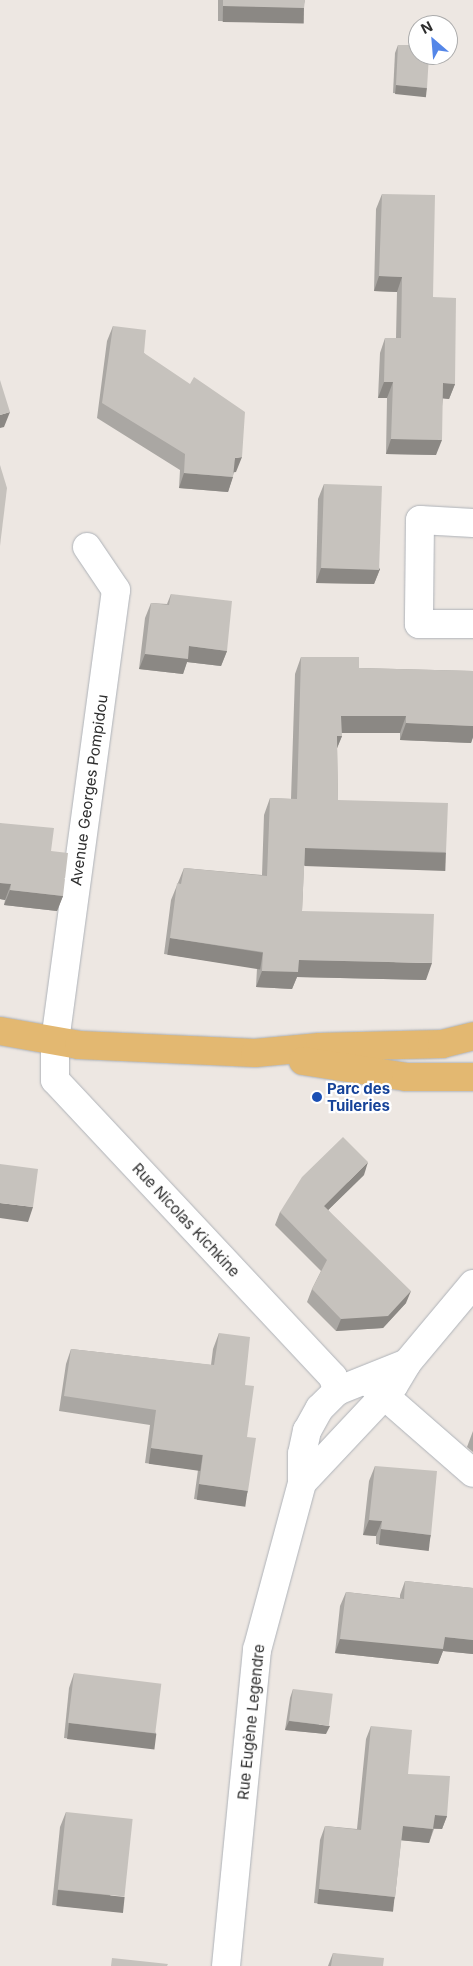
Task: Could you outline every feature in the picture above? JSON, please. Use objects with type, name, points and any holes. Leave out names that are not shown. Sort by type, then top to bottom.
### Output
[{"type":"main road","points":[[0,1031],[55,1043],[254,1053],[406,1077],[473,1077]]},
{"type":"main road","points":[[254,1053],[339,1046],[442,1044],[473,1036]]},
{"type":"street","points":[[473,523],[420,520],[418,624],[473,624]]},
{"type":"street","name":"Avenue Georges Pompidou","points":[[55,1043],[116,590],[87,547]]},
{"type":"street","name":"Rue Nicolas Kichkine","points":[[55,1043],[55,1080],[333,1377],[337,1391]]},
{"type":"street","name":"Rue Eugène Legendre","points":[[302,1483],[375,1387],[407,1363],[473,1284]]},
{"type":"street","points":[[375,1387],[473,1473]]},
{"type":"street","name":"Rue Eugène Legendre","points":[[226,1966],[257,1650],[302,1483],[302,1454],[308,1431],[320,1408],[337,1391],[375,1387]]},
{"type":"building","points":[[223,0],[305,0],[304,8],[223,6]]},
{"type":"building","points":[[398,45],[408,45],[408,65],[428,65],[427,88],[396,85]]},
{"type":"building","points":[[382,194],[435,195],[433,297],[456,298],[455,384],[443,383],[442,440],[391,439],[393,382],[384,382],[385,338],[401,338],[402,277],[379,276]]},
{"type":"building","points":[[113,326],[146,330],[144,353],[190,384],[194,377],[245,412],[242,457],[235,458],[233,477],[184,473],[185,454],[102,403]]},
{"type":"building","points":[[0,380],[10,412],[0,415]]},
{"type":"building","points":[[0,465],[7,488],[0,546]]},
{"type":"building","points":[[324,484],[382,486],[379,570],[321,568]]},
{"type":"building","points":[[171,594],[232,601],[227,651],[189,646],[188,659],[145,654],[151,603],[169,605]]},
{"type":"building","points":[[301,657],[359,657],[359,668],[473,671],[473,726],[406,723],[406,716],[341,716],[342,736],[337,736],[338,800],[448,803],[446,852],[305,848],[302,911],[434,914],[432,963],[299,960],[298,972],[262,971],[263,952],[170,938],[177,883],[181,884],[184,868],[267,876],[270,798],[297,799]]},
{"type":"building","points":[[0,823],[54,828],[51,851],[68,853],[63,896],[10,890],[11,884],[0,883]]},
{"type":"building","points":[[343,1137],[368,1162],[324,1206],[411,1291],[388,1316],[341,1319],[312,1289],[327,1260],[280,1212],[302,1177]]},
{"type":"building","points":[[0,1164],[38,1169],[33,1207],[0,1203]]},
{"type":"building","points":[[219,1333],[250,1337],[245,1385],[254,1386],[247,1437],[256,1438],[248,1491],[199,1484],[203,1455],[151,1448],[156,1410],[64,1396],[71,1349],[214,1365]]},
{"type":"building","points":[[375,1466],[437,1471],[431,1535],[381,1529],[382,1521],[369,1520]]},
{"type":"building","points":[[405,1581],[473,1588],[473,1640],[445,1637],[443,1649],[340,1639],[346,1592],[404,1599]]},
{"type":"building","points":[[74,1673],[161,1684],[155,1733],[68,1723]]},
{"type":"building","points":[[293,1689],[333,1694],[329,1726],[289,1721]]},
{"type":"building","points":[[371,1726],[412,1730],[408,1774],[450,1776],[447,1816],[435,1815],[433,1829],[403,1826],[395,1897],[319,1889],[325,1826],[361,1830]]},
{"type":"building","points":[[66,1812],[133,1819],[124,1897],[58,1890]]},
{"type":"building","points":[[333,1953],[384,1958],[383,1966],[331,1966]]},
{"type":"building","points":[[112,1958],[168,1964],[167,1966],[111,1966]]},
{"type":"place","name":"Parc des Tuileries","points":[[317,1097]]}]
